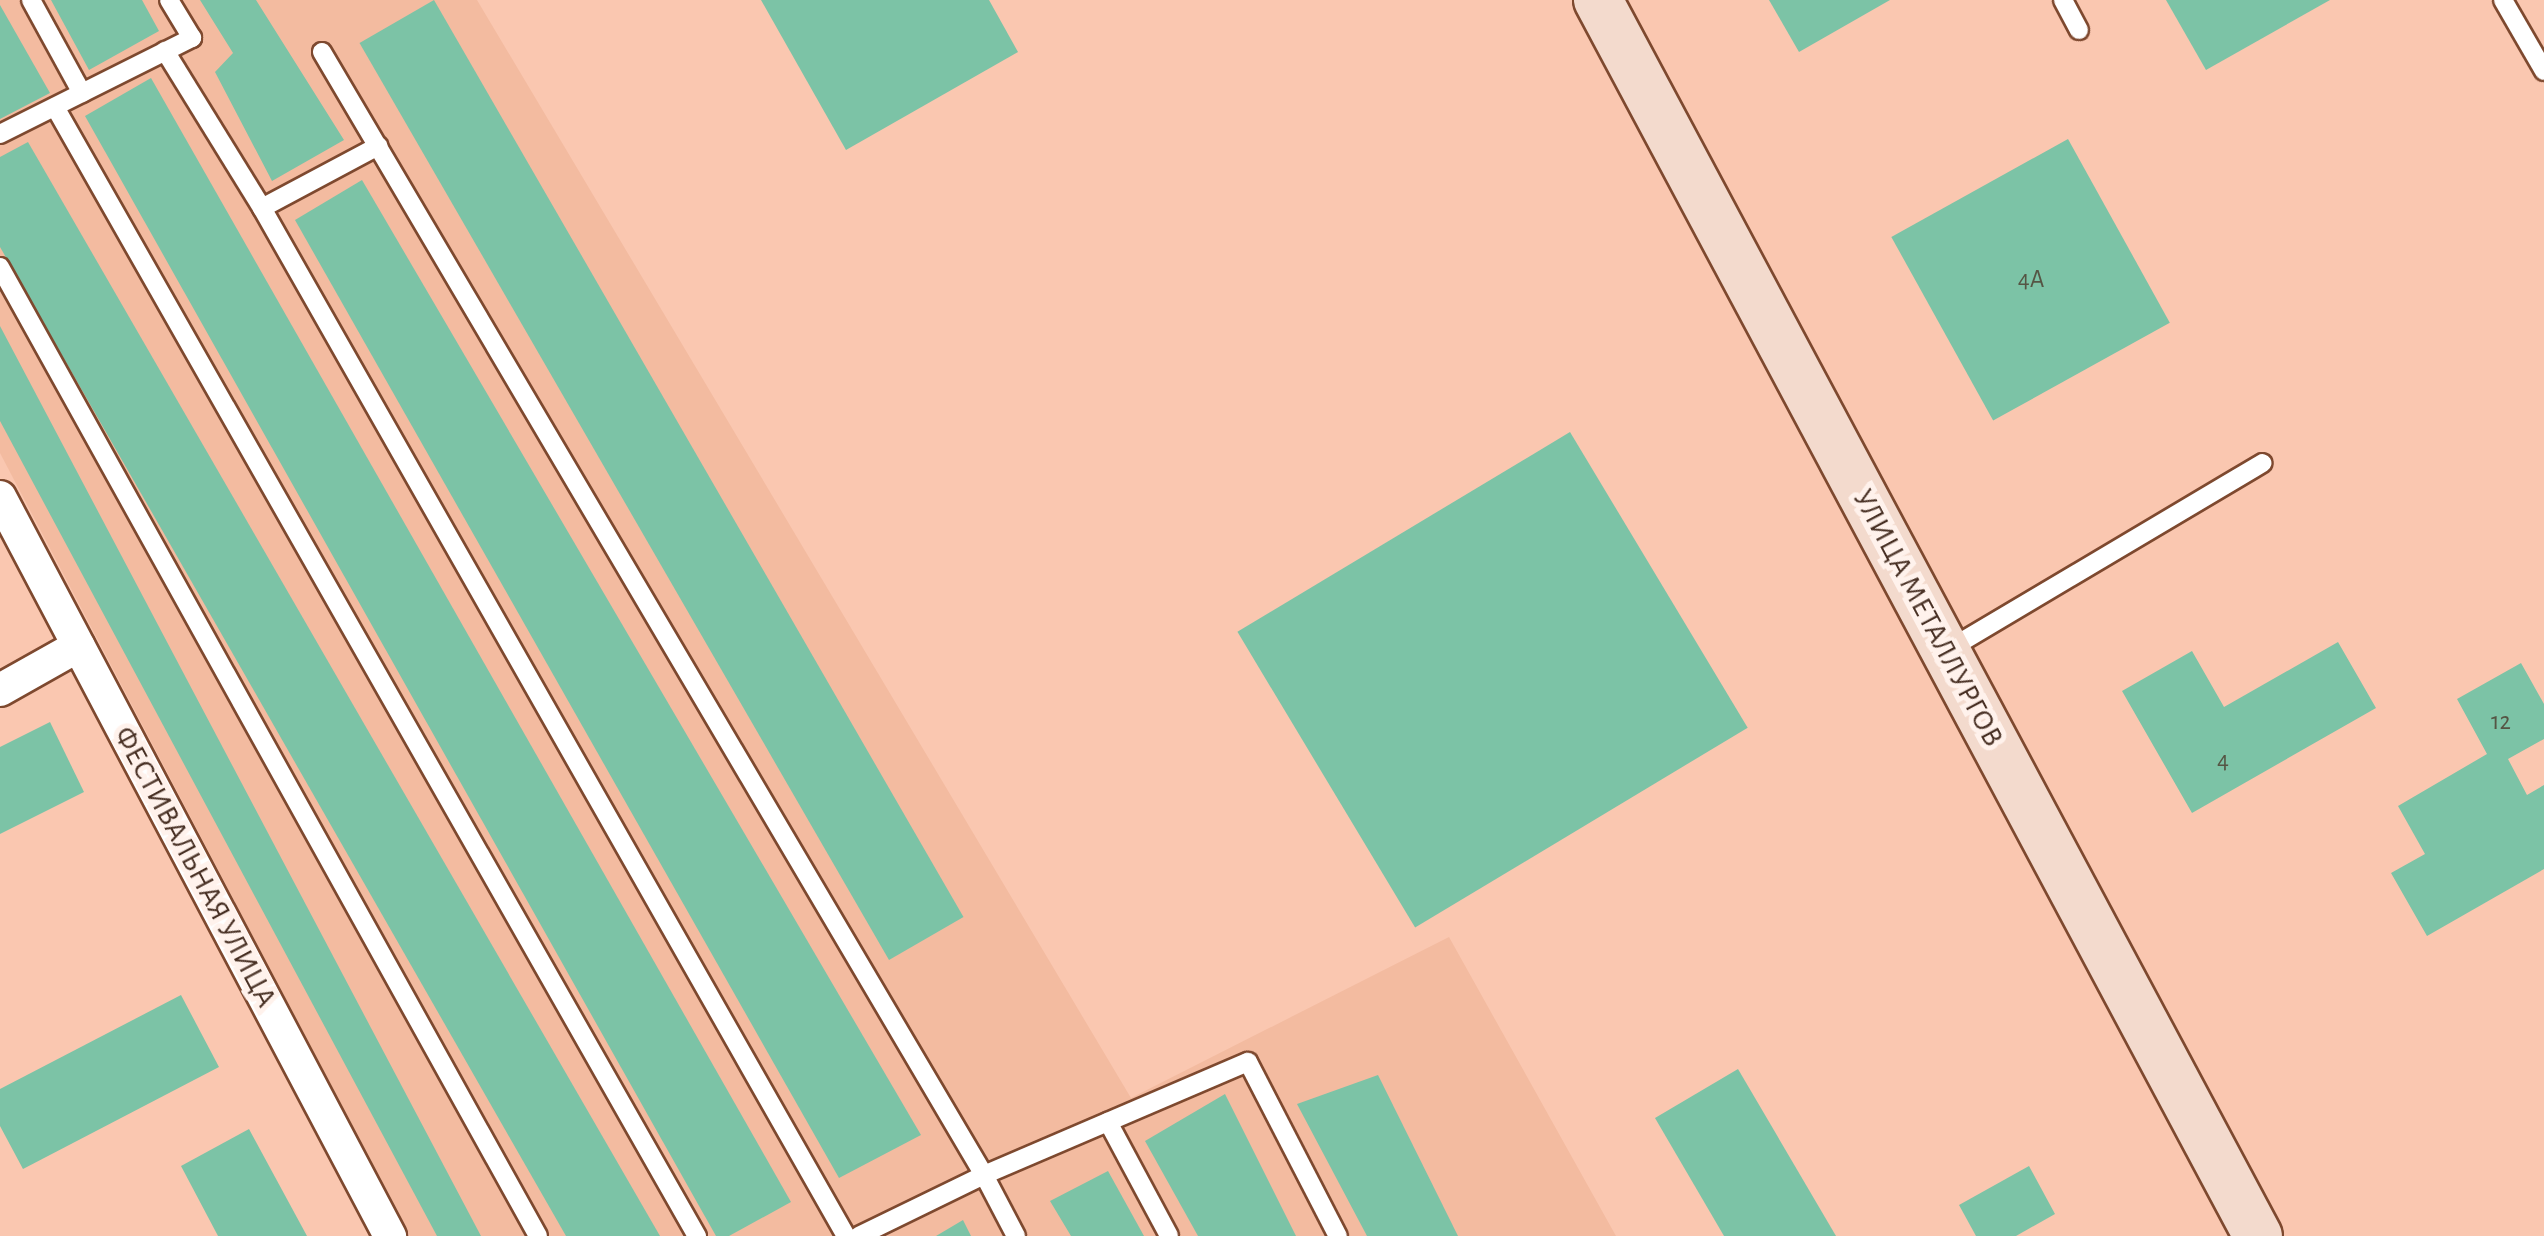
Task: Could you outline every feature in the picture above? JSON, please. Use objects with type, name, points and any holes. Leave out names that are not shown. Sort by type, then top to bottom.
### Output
[{"type":"main road","name":"УЛИЦА МЕТАЛЛУРГОВ","points":[[1598,0],[2258,1236]]},
{"type":"street","name":"ФЕСТИВАЛЬНАЯ УЛИЦА","points":[[0,498],[390,1236]]},
{"type":"street","points":[[0,690],[78,646]]},
{"type":"lane","points":[[31,0],[82,93]]},
{"type":"lane","points":[[0,134],[192,38],[169,0]]},
{"type":"lane","points":[[2063,0],[2079,30]]},
{"type":"lane","points":[[2503,0],[2544,72]]},
{"type":"lane","points":[[165,51],[262,208],[846,1236]]},
{"type":"lane","points":[[322,52],[984,1174],[1016,1236]]},
{"type":"lane","points":[[55,107],[697,1236]]},
{"type":"lane","points":[[262,208],[378,146]]},
{"type":"lane","points":[[0,267],[538,1236]]},
{"type":"lane","points":[[1946,652],[2262,463]]},
{"type":"lane","points":[[859,1236],[984,1174],[1248,1062],[1338,1236]]},
{"type":"lane","points":[[1108,1122],[1169,1236]]},
{"type":"shaded area","points":[[0,0],[477,0],[1131,1098],[1449,937],[1616,1236],[410,1236],[0,453]]},
{"type":"building","points":[[51,0],[142,0],[159,31],[89,70]]},
{"type":"building","points":[[200,0],[256,0],[344,140],[272,181],[215,72],[233,53]]},
{"type":"building","points":[[434,0],[964,917],[889,960],[360,43]]},
{"type":"building","points":[[761,0],[989,0],[1018,52],[846,150]]},
{"type":"building","points":[[1769,0],[1890,0],[1799,52]]},
{"type":"building","points":[[2166,0],[2330,0],[2206,70]]},
{"type":"building","points":[[0,5],[50,93],[0,119]]},
{"type":"building","points":[[151,78],[791,1202],[729,1236],[716,1236],[85,116]]},
{"type":"building","points":[[2068,139],[2170,323],[1993,421],[1891,237]]},
{"type":"building","points":[[28,142],[660,1236],[566,1236],[0,247],[0,157]]},
{"type":"building","points":[[362,180],[921,1135],[839,1178],[295,220]]},
{"type":"building","points":[[0,326],[481,1236],[437,1236],[0,421]]},
{"type":"building","points":[[1570,432],[1748,728],[1415,928],[1237,632]]},
{"type":"building","points":[[2338,642],[2376,708],[2192,813],[2122,691],[2192,651],[2224,707]]},
{"type":"building","points":[[2521,663],[2544,704],[2544,739],[2508,759],[2527,795],[2544,785],[2544,869],[2427,936],[2391,873],[2425,854],[2398,806],[2487,754],[2457,699]]},
{"type":"building","points":[[50,722],[84,792],[0,834],[0,747]]},
{"type":"building","points":[[181,995],[219,1067],[23,1169],[0,1126],[0,1089]]},
{"type":"building","points":[[1738,1069],[1836,1236],[1724,1236],[1655,1118]]},
{"type":"building","points":[[1378,1075],[1458,1236],[1367,1236],[1297,1104]]},
{"type":"building","points":[[1225,1094],[1296,1236],[1198,1236],[1145,1141]]},
{"type":"building","points":[[249,1129],[307,1236],[218,1236],[181,1166]]},
{"type":"building","points":[[2029,1166],[2055,1214],[2016,1236],[1976,1236],[1959,1205]]},
{"type":"building","points":[[1108,1171],[1144,1236],[1071,1236],[1050,1201]]},
{"type":"building","points":[[963,1220],[971,1236],[936,1236]]}]
